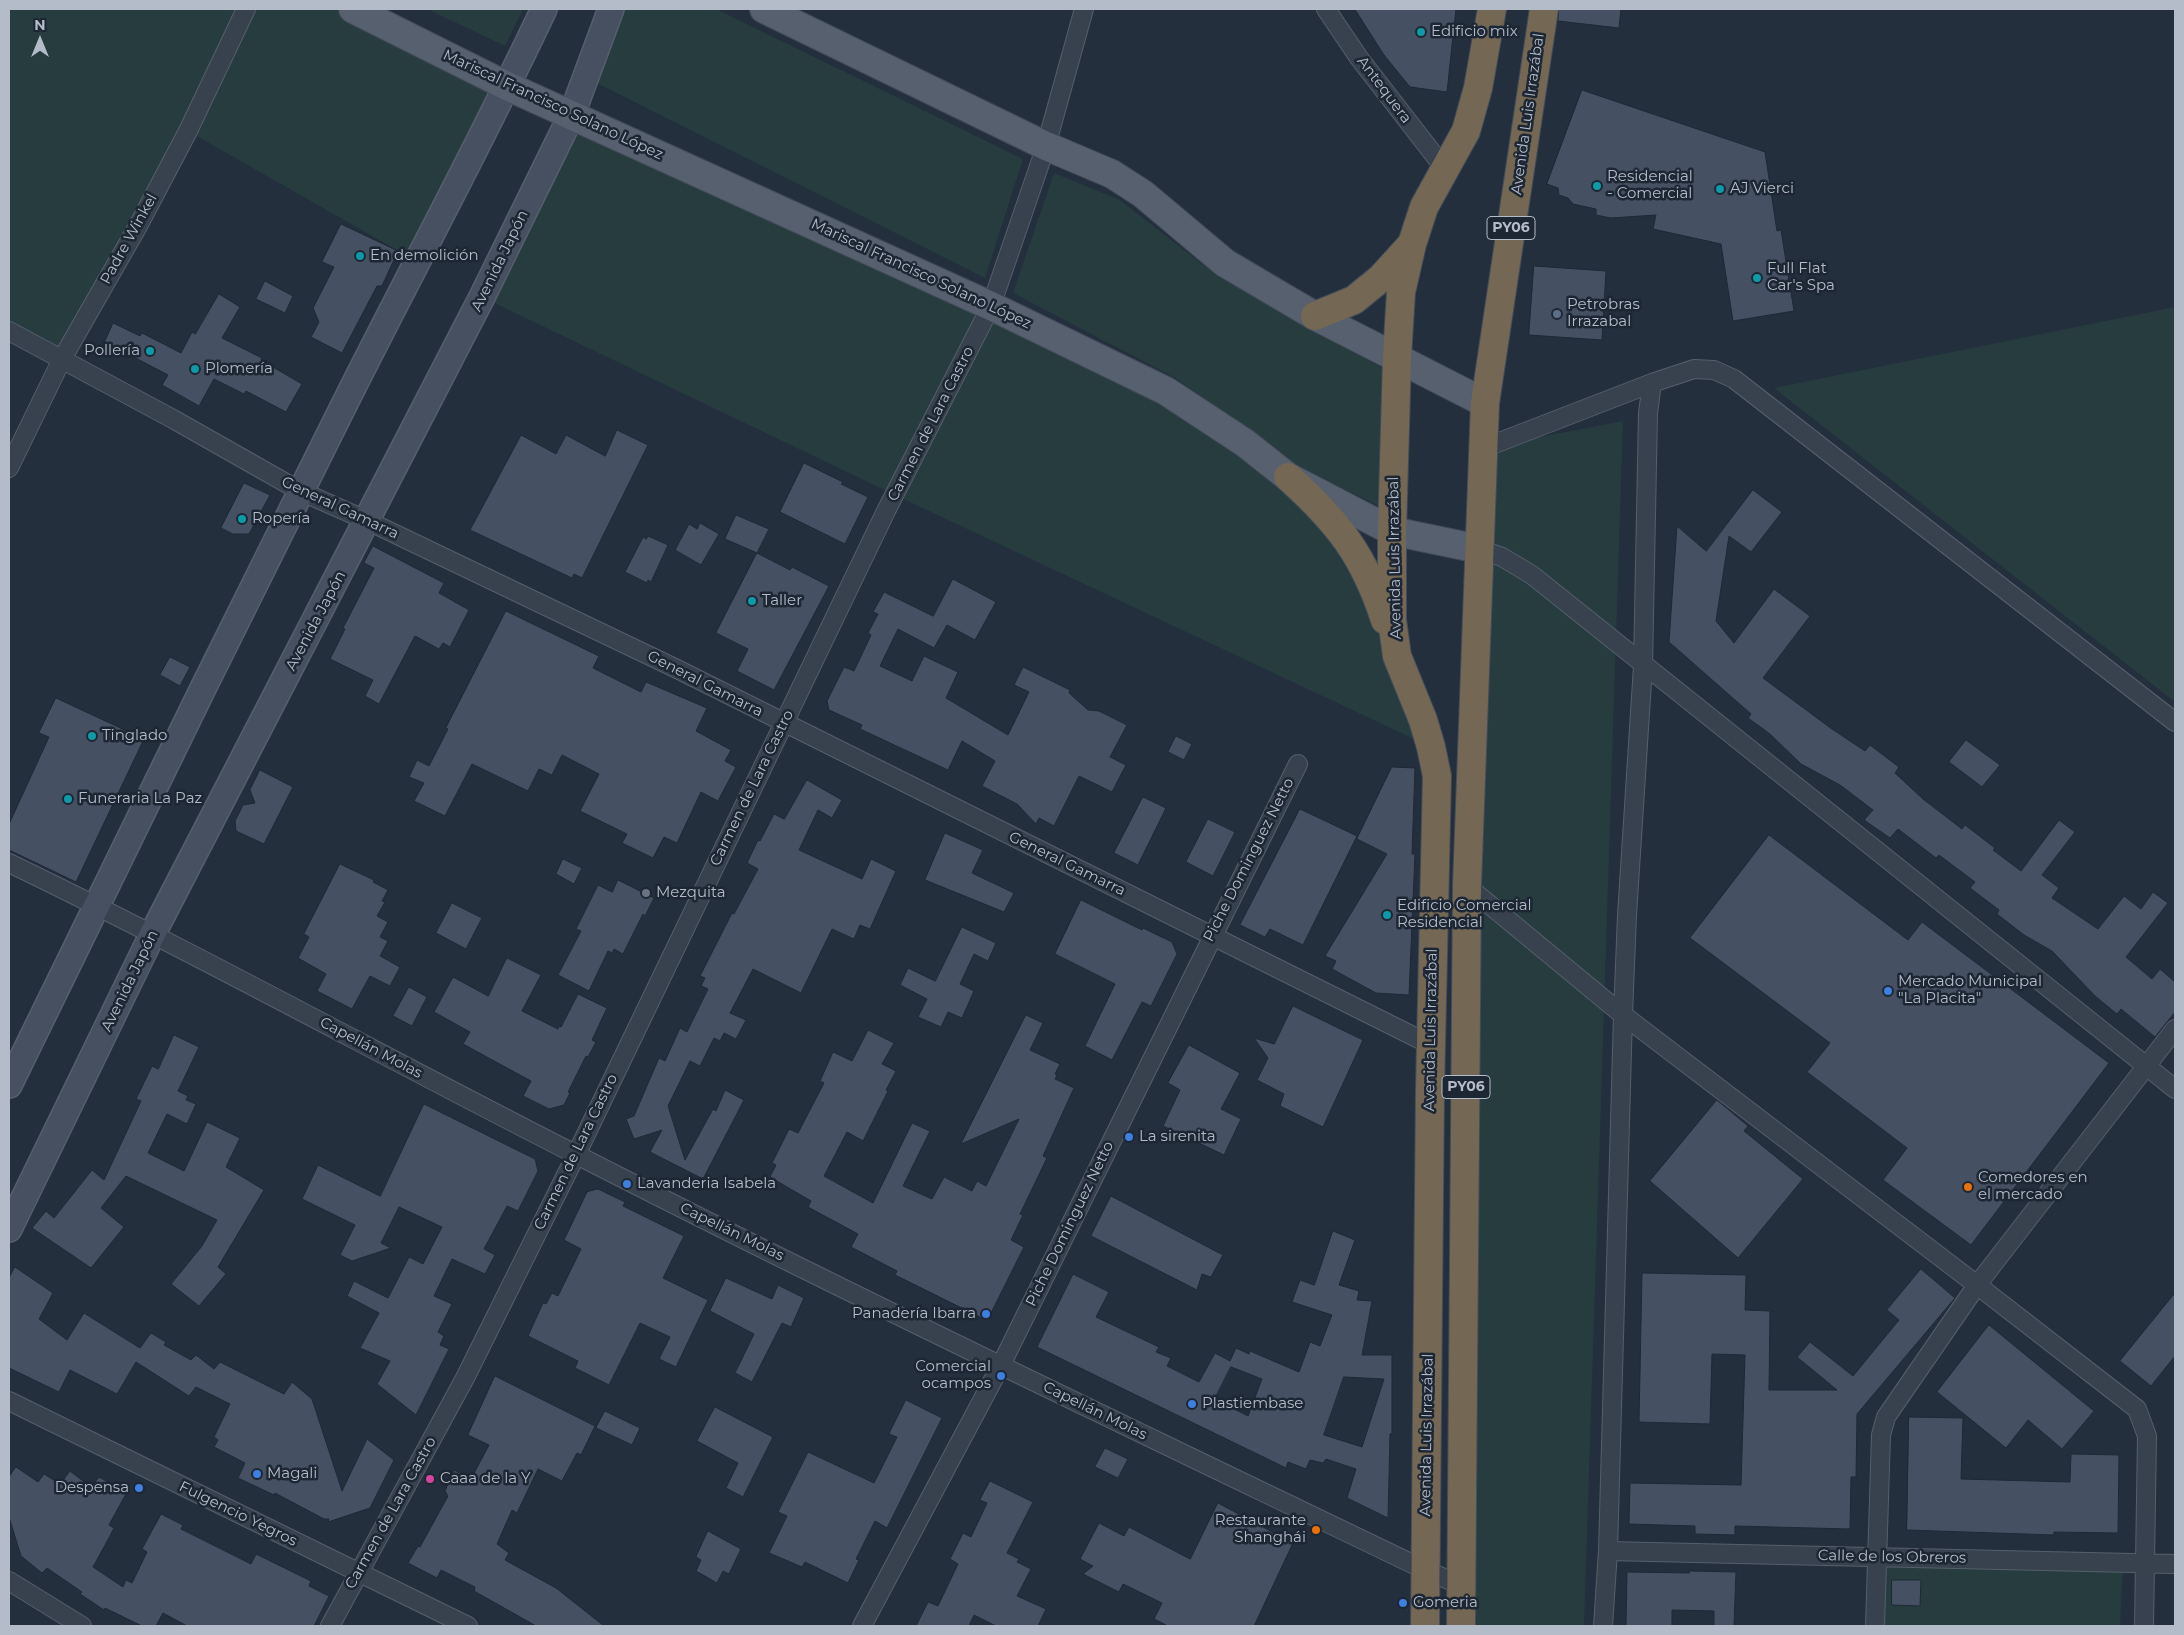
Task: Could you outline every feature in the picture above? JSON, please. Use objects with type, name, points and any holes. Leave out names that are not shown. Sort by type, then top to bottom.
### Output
[{"type":"highway","name":"Avenida Luis Irrazábal","points":[[1425,1626],[1431,1045],[1437,776],[1423,720],[1397,656],[1392,620],[1396,357],[1401,292],[1412,244],[1424,207],[1466,131],[1478,88],[1492,9]]},
{"type":"highway","name":"Avenida Luis Irrazábal","points":[[1461,1626],[1463,1586],[1467,886],[1485,403],[1544,9]]},
{"type":"highway","points":[[1315,316],[1354,300],[1381,278],[1412,244]]},
{"type":"highway","points":[[1288,477],[1321,507],[1346,537],[1368,573],[1397,656]]},
{"type":"main road","name":"Mariscal Francisco Solano López","points":[[353,9],[507,86],[992,306],[1166,391],[1244,443],[1288,477],[1392,531],[1479,549]]},
{"type":"main road","points":[[9,1085],[300,491],[507,86],[544,9]]},
{"type":"main road","name":"Avenida Japón","points":[[9,1229],[153,933],[368,521],[482,297],[572,114],[611,9]]},
{"type":"main road","points":[[764,9],[1046,146],[1112,174],[1144,194],[1225,263],[1315,316],[1485,403]]},
{"type":"street","name":"Padre Winkel","points":[[9,468],[62,359],[138,226],[183,139],[246,9]]},
{"type":"street","name":"Carmen de Lara Castro","points":[[330,1626],[465,1378],[576,1155],[886,511],[992,306],[1046,146],[1084,9]]},
{"type":"street","name":"Antequera","points":[[1326,9],[1360,58],[1445,169]]},
{"type":"street","name":"General Gamarra","points":[[9,331],[300,491],[368,521],[675,668],[783,724],[1431,1045]]},
{"type":"street","points":[[1484,448],[1652,383],[1694,369],[1714,370],[1734,379],[2175,722]]},
{"type":"street","points":[[1604,1626],[1608,1551],[1623,1015],[1627,915],[1643,666],[1648,413],[1652,383]]},
{"type":"street","points":[[1479,549],[1518,565],[2175,1089]]},
{"type":"street","name":"Piche Dominguez Netto","points":[[862,1626],[1001,1365],[1211,936],[1298,764]]},
{"type":"street","name":"Capellán Molas","points":[[9,863],[153,933],[576,1155],[1001,1365],[1426,1570],[1463,1586]]},
{"type":"street","points":[[1467,886],[1623,1015],[2137,1409],[2147,1436],[2144,1626]]},
{"type":"street","points":[[1875,1626],[1881,1435],[1886,1417],[1977,1285],[2148,1067],[2175,1029]]},
{"type":"street","name":"Fulgencio Yegros","points":[[9,1401],[468,1626]]},
{"type":"street","name":"Calle de los Obreros","points":[[1608,1551],[2175,1564]]},
{"type":"street","points":[[9,1581],[82,1626]]},
{"type":"green space","points":[[9,9],[353,9],[507,86],[416,261],[188,131],[62,359],[9,331]]},
{"type":"green space","points":[[427,9],[523,9],[505,46]]},
{"type":"green space","points":[[626,9],[716,9],[1023,159],[985,278],[591,80]]},
{"type":"green space","points":[[572,114],[1166,391],[1346,537],[1431,747],[895,495],[482,297]]},
{"type":"green space","points":[[1054,173],[1120,200],[1220,278],[1382,368],[1379,506],[1294,465],[1177,379],[1013,293]]},
{"type":"green space","points":[[2175,307],[2175,702],[1774,388]]},
{"type":"green space","points":[[1623,421],[1584,1626],[1475,1626],[1484,448]]},
{"type":"green space","points":[[1876,1564],[2123,1565],[2120,1626],[1874,1626]]},
{"type":"building","name":"Edificio mix","points":[[1355,9],[1456,9],[1447,92],[1410,87],[1384,55]]},
{"type":"building","points":[[1559,9],[1621,9],[1619,28],[1558,21]]},
{"type":"building","points":[[1582,90],[1765,152],[1777,231],[1781,230],[1794,311],[1733,321],[1721,244],[1653,229],[1656,215],[1611,218],[1596,215],[1596,209],[1573,204],[1568,198],[1559,195],[1558,188],[1547,184]]},
{"type":"building","points":[[341,224],[398,251],[382,286],[377,286],[342,353],[311,337],[319,322],[313,308],[334,267],[322,262]]},
{"type":"building","points":[[1534,266],[1606,271],[1602,340],[1529,335]]},
{"type":"building","points":[[265,281],[293,296],[285,313],[256,299]]},
{"type":"building","points":[[219,294],[240,307],[222,338],[262,358],[261,360],[302,384],[286,412],[246,391],[244,394],[214,379],[199,406],[162,385],[168,375],[130,355],[129,358],[103,345],[113,323],[140,336],[142,333],[181,353],[192,332],[195,334]]},
{"type":"building","points":[[617,430],[648,445],[582,578],[574,574],[572,578],[470,530],[521,435],[556,454],[566,435],[605,456]]},
{"type":"building","points":[[804,463],[843,482],[841,484],[868,497],[845,544],[780,512]]},
{"type":"building","name":"Ropería","points":[[244,483],[270,495],[249,534],[233,534],[221,528]]},
{"type":"building","points":[[1753,490],[1782,512],[1751,552],[1729,536],[1716,621],[1734,643],[1774,589],[1810,616],[1763,678],[1865,751],[1870,745],[1899,767],[1895,773],[1923,799],[1962,829],[1965,825],[1995,848],[1993,850],[2021,871],[2059,820],[2075,832],[2042,875],[2059,888],[2052,898],[2098,929],[2124,896],[2141,909],[2153,892],[2168,903],[2126,957],[2152,979],[2160,969],[2175,982],[2175,1012],[2155,1037],[2121,1009],[2117,1014],[2095,996],[2052,951],[2024,935],[1997,914],[1999,910],[1970,888],[1975,882],[1939,855],[1936,858],[1898,829],[1890,838],[1864,820],[1873,810],[1840,785],[1801,764],[1770,734],[1748,718],[1751,714],[1669,642],[1677,526],[1706,551]]},
{"type":"building","points":[[736,515],[769,529],[757,553],[725,539]]},
{"type":"building","points":[[700,523],[719,534],[701,565],[675,550],[689,524],[697,529]]},
{"type":"building","points":[[648,536],[668,545],[651,582],[648,580],[647,583],[625,572],[643,537],[646,539]]},
{"type":"building","points":[[373,546],[444,583],[439,593],[469,610],[450,647],[443,643],[439,649],[415,636],[379,704],[365,696],[373,680],[330,659],[345,629],[343,628],[374,568],[364,563]]},
{"type":"building","points":[[757,553],[790,570],[792,567],[829,586],[774,690],[737,671],[748,649],[716,633]]},
{"type":"building","points":[[953,579],[996,602],[975,640],[947,625],[934,648],[898,629],[880,666],[912,681],[924,656],[958,672],[946,698],[1008,735],[1029,692],[1014,685],[1023,667],[1070,690],[1069,693],[1088,710],[1099,711],[1127,725],[1110,757],[1126,765],[1112,792],[1079,776],[1054,826],[1039,818],[1036,824],[1017,804],[982,786],[995,761],[962,741],[948,770],[860,729],[862,725],[829,710],[827,701],[844,667],[854,671],[871,635],[868,633],[878,614],[873,612],[884,592],[933,616]]},
{"type":"building","points":[[506,611],[599,656],[593,668],[641,692],[646,682],[707,708],[696,731],[731,750],[725,761],[736,767],[718,801],[701,792],[677,843],[664,837],[653,858],[622,843],[627,834],[580,811],[599,774],[562,755],[552,775],[539,769],[528,791],[472,764],[445,816],[414,801],[424,783],[409,777],[417,760],[429,766],[448,729],[446,728]]},
{"type":"building","points":[[170,657],[190,667],[180,686],[160,675]]},
{"type":"building","name":"Funeraria La Paz","points":[[56,698],[144,739],[76,882],[9,850],[9,824],[49,737],[39,733]]},
{"type":"building","points":[[1176,736],[1192,744],[1184,760],[1168,752]]},
{"type":"building","points":[[1966,740],[2000,765],[1982,787],[1949,762]]},
{"type":"building","name":"Edificio Comercial Residencial","points":[[1392,767],[1415,768],[1412,854],[1415,854],[1409,995],[1376,993],[1332,969],[1336,961],[1325,956],[1387,854],[1357,839]]},
{"type":"building","points":[[260,770],[293,787],[264,844],[236,831],[235,821],[243,805],[255,803],[250,790]]},
{"type":"building","points":[[807,780],[842,800],[832,818],[818,810],[799,850],[862,879],[871,859],[896,871],[870,929],[860,925],[854,939],[832,929],[801,993],[753,969],[730,1013],[746,1020],[736,1039],[724,1033],[720,1041],[714,1038],[700,1066],[690,1061],[668,1106],[685,1160],[713,1109],[716,1111],[725,1090],[744,1100],[703,1179],[650,1152],[662,1130],[634,1139],[626,1119],[634,1116],[659,1058],[665,1061],[680,1028],[687,1032],[708,989],[701,986],[705,978],[700,976],[732,913],[734,914],[758,869],[747,863],[758,840],[760,841],[774,814],[784,819]]},
{"type":"building","points":[[1143,797],[1166,808],[1138,865],[1114,853]]},
{"type":"building","points":[[1300,809],[1357,836],[1303,945],[1270,929],[1265,937],[1240,925]]},
{"type":"building","points":[[1208,819],[1235,832],[1213,876],[1186,862]]},
{"type":"building","points":[[945,833],[983,850],[972,873],[1014,893],[1004,912],[925,880]]},
{"type":"building","name":"Mercado Municipal \"La Placita\"","points":[[1769,835],[1908,940],[1922,922],[2109,1063],[1971,1245],[1883,1180],[1907,1148],[1807,1072],[1830,1043],[1690,938]]},
{"type":"building","points":[[563,859],[582,868],[574,884],[556,874]]},
{"type":"building","points":[[340,864],[374,880],[373,882],[388,890],[382,901],[385,902],[377,916],[388,922],[380,937],[388,941],[380,956],[400,967],[390,986],[370,976],[352,1009],[317,991],[326,974],[298,958],[309,937],[304,934]]},
{"type":"building","points":[[618,880],[654,898],[645,916],[643,914],[623,954],[614,949],[612,953],[608,951],[589,991],[558,975],[581,931],[576,929],[598,885],[612,892]]},
{"type":"building","points":[[1081,900],[1142,930],[1143,928],[1172,942],[1177,954],[1151,1006],[1142,1002],[1112,1060],[1085,1046],[1115,984],[1055,954]]},
{"type":"building","points":[[452,903],[482,918],[466,949],[436,933]]},
{"type":"building","points":[[962,927],[996,943],[988,961],[974,954],[960,984],[974,991],[962,1018],[948,1012],[941,1027],[918,1017],[927,999],[900,985],[908,968],[935,981]]},
{"type":"building","points":[[507,958],[541,975],[522,1011],[558,1029],[559,1026],[561,1027],[578,994],[607,1008],[592,1040],[596,1042],[588,1057],[586,1056],[568,1092],[570,1093],[564,1105],[549,1109],[523,1096],[531,1081],[463,1044],[470,1032],[434,1012],[453,977],[488,996]]},
{"type":"building","points":[[409,987],[427,997],[412,1026],[393,1016]]},
{"type":"building","points":[[1293,1006],[1363,1040],[1323,1127],[1280,1106],[1284,1094],[1257,1080],[1268,1058],[1254,1038],[1274,1044]]},
{"type":"building","points":[[1026,1015],[1043,1023],[1030,1050],[1060,1064],[1055,1074],[1057,1075],[1055,1079],[1074,1088],[1043,1156],[1047,1158],[1020,1214],[1023,1215],[1011,1240],[1024,1247],[991,1313],[982,1318],[895,1275],[897,1271],[851,1247],[858,1234],[808,1207],[811,1201],[770,1177],[776,1165],[772,1163],[789,1129],[798,1133],[824,1083],[820,1081],[833,1052],[852,1061],[868,1030],[894,1043],[882,1064],[896,1071],[863,1141],[847,1132],[824,1176],[873,1203],[912,1123],[930,1131],[903,1186],[932,1199],[944,1177],[972,1191],[977,1181],[986,1186],[1019,1119],[961,1144]]},
{"type":"building","points":[[174,1035],[199,1047],[178,1091],[188,1096],[186,1100],[196,1104],[187,1124],[167,1114],[148,1153],[184,1171],[207,1122],[240,1138],[226,1167],[264,1190],[218,1267],[226,1274],[199,1306],[171,1284],[202,1246],[217,1220],[126,1176],[101,1208],[124,1227],[91,1268],[32,1228],[46,1211],[54,1218],[92,1170],[104,1180],[141,1101],[136,1099],[152,1066],[158,1069]]},
{"type":"building","points":[[1189,1045],[1240,1073],[1221,1109],[1241,1119],[1224,1155],[1163,1126],[1180,1090],[1168,1083]]},
{"type":"building","points":[[1717,1100],[1748,1126],[1744,1131],[1803,1179],[1738,1258],[1650,1181]]},
{"type":"building","points":[[424,1104],[535,1159],[538,1171],[518,1211],[507,1206],[484,1249],[495,1255],[485,1274],[452,1259],[434,1296],[452,1304],[438,1332],[444,1336],[440,1345],[449,1349],[416,1415],[377,1384],[390,1361],[360,1348],[379,1313],[347,1296],[354,1281],[388,1298],[409,1257],[423,1264],[442,1227],[399,1207],[381,1243],[391,1248],[352,1261],[340,1255],[355,1225],[302,1199],[318,1165],[380,1196]]},
{"type":"building","points":[[598,1189],[625,1202],[623,1206],[684,1236],[663,1278],[708,1300],[676,1367],[659,1359],[670,1337],[640,1323],[609,1385],[575,1368],[578,1361],[528,1336],[543,1303],[546,1304],[552,1293],[558,1296],[581,1249],[564,1240],[587,1192]]},
{"type":"building","points":[[1111,1196],[1223,1255],[1211,1277],[1202,1274],[1197,1290],[1091,1236]]},
{"type":"building","points":[[1333,1231],[1355,1240],[1339,1285],[1359,1291],[1357,1300],[1372,1301],[1362,1355],[1392,1355],[1392,1434],[1390,1434],[1388,1518],[1347,1498],[1356,1469],[1326,1459],[1323,1463],[1310,1460],[1306,1469],[1288,1462],[1286,1468],[1037,1347],[1073,1274],[1109,1292],[1096,1317],[1159,1347],[1156,1352],[1171,1358],[1167,1366],[1199,1382],[1215,1353],[1230,1361],[1236,1348],[1249,1354],[1250,1351],[1299,1372],[1310,1342],[1320,1346],[1332,1315],[1292,1302],[1300,1280],[1314,1285]],"holes":[[[1231,1367],[1262,1379],[1248,1416],[1215,1399]],[[1344,1377],[1384,1379],[1362,1447],[1324,1435]]]},
{"type":"building","points":[[15,1267],[53,1293],[39,1319],[67,1340],[84,1313],[140,1348],[151,1333],[166,1342],[164,1345],[191,1360],[196,1355],[214,1369],[220,1362],[284,1394],[292,1382],[312,1399],[342,1491],[367,1439],[394,1460],[370,1508],[328,1522],[329,1519],[324,1519],[275,1493],[274,1495],[238,1478],[245,1463],[214,1447],[218,1440],[214,1437],[230,1404],[196,1387],[189,1396],[136,1362],[117,1394],[70,1370],[59,1392],[9,1368],[9,1278]]},
{"type":"building","points":[[1921,1269],[1955,1298],[1857,1414],[1856,1477],[1851,1477],[1850,1529],[1735,1526],[1735,1535],[1695,1534],[1695,1526],[1629,1524],[1630,1483],[1741,1485],[1745,1355],[1712,1354],[1710,1424],[1639,1422],[1642,1273],[1746,1275],[1745,1310],[1770,1311],[1769,1390],[1837,1390],[1797,1357],[1810,1342],[1853,1376],[1899,1320],[1887,1310]]},
{"type":"building","points":[[726,1278],[772,1299],[778,1285],[804,1298],[791,1327],[782,1323],[752,1382],[735,1373],[754,1334],[710,1311]]},
{"type":"building","points":[[2175,1293],[2175,1356],[2151,1386],[2120,1361]]},
{"type":"building","points":[[1989,1325],[2094,1411],[2062,1449],[2028,1420],[2006,1448],[1937,1392]]},
{"type":"building","points":[[495,1376],[595,1426],[581,1455],[577,1453],[562,1481],[538,1469],[517,1513],[512,1510],[497,1544],[509,1553],[505,1560],[556,1588],[604,1626],[536,1626],[474,1591],[475,1587],[441,1570],[437,1578],[408,1563],[418,1546],[420,1547],[448,1496],[445,1491],[454,1470],[471,1479],[489,1445],[468,1435]]},
{"type":"building","points":[[906,1400],[942,1418],[887,1528],[875,1521],[856,1559],[859,1560],[848,1583],[805,1562],[802,1567],[769,1553],[787,1516],[778,1512],[808,1452],[874,1483],[897,1437],[889,1434]]},
{"type":"building","points":[[715,1407],[773,1437],[743,1497],[726,1488],[738,1463],[697,1441]]},
{"type":"building","points":[[605,1411],[640,1428],[632,1445],[596,1428]]},
{"type":"building","points":[[1909,1417],[1963,1418],[1961,1479],[2070,1482],[2071,1454],[2119,1455],[2118,1533],[2054,1532],[2054,1535],[1907,1530]]},
{"type":"building","points":[[1105,1448],[1128,1459],[1118,1478],[1095,1467]]},
{"type":"building","points":[[16,1467],[38,1482],[44,1474],[60,1484],[70,1471],[91,1487],[99,1477],[127,1492],[109,1525],[114,1528],[93,1567],[123,1587],[126,1580],[132,1583],[147,1552],[142,1549],[161,1514],[183,1525],[181,1529],[251,1564],[256,1554],[311,1581],[309,1586],[329,1596],[314,1626],[187,1626],[163,1613],[156,1626],[142,1626],[105,1608],[104,1610],[47,1568],[42,1573],[21,1556],[9,1517],[9,1477]]},
{"type":"building","points":[[990,1481],[1033,1502],[1007,1553],[1019,1559],[1017,1562],[1031,1569],[1017,1596],[1046,1609],[1038,1626],[996,1626],[974,1615],[969,1626],[916,1626],[928,1602],[938,1606],[958,1564],[950,1559],[963,1533],[971,1537],[987,1503],[980,1500]]},
{"type":"building","points":[[1218,1503],[1293,1543],[1254,1626],[1168,1626],[1154,1619],[1162,1603],[1123,1584],[1119,1592],[1083,1574],[1093,1566],[1080,1559],[1099,1523],[1124,1536],[1129,1527],[1190,1559]]},
{"type":"building","points":[[708,1531],[741,1549],[729,1574],[723,1571],[717,1583],[696,1571],[701,1560],[696,1557]]},
{"type":"building","points":[[1689,1571],[1736,1572],[1734,1626],[1714,1626],[1714,1611],[1672,1610],[1672,1626],[1626,1626],[1627,1572],[1689,1573]]},
{"type":"building","points":[[1892,1580],[1921,1580],[1920,1606],[1892,1605]]},
{"type":"place","name":"Edificio mix","points":[[1421,32]]},
{"type":"place","name":"Residencial - Comercial","points":[[1597,186]]},
{"type":"place","name":"AJ Vierci","points":[[1720,189]]},
{"type":"place","name":"En demolición","points":[[360,256]]},
{"type":"place","name":"Full Flat Car's Spa","points":[[1757,278]]},
{"type":"place","name":"Petrobras Irrazabal","points":[[1557,314]]},
{"type":"place","name":"Pollería","points":[[150,351]]},
{"type":"place","name":"Plomería","points":[[195,369]]},
{"type":"place","name":"Ropería","points":[[242,519]]},
{"type":"place","name":"Taller","points":[[752,601]]},
{"type":"place","name":"Tinglado","points":[[92,736]]},
{"type":"place","name":"Funeraria La Paz","points":[[68,799]]},
{"type":"place","name":"Mezquita","points":[[646,893]]},
{"type":"place","name":"Edificio Comercial Residencial","points":[[1387,915]]},
{"type":"place","name":"Mercado Municipal \"La Placita\"","points":[[1888,991]]},
{"type":"place","name":"La sirenita","points":[[1129,1137]]},
{"type":"place","name":"Lavanderia Isabela","points":[[627,1184]]},
{"type":"place","name":"Comedores en el mercado","points":[[1968,1187]]},
{"type":"place","name":"Panadería Ibarra","points":[[986,1314]]},
{"type":"place","name":"Comercial ocampos","points":[[1001,1376]]},
{"type":"place","name":"Plastiembase","points":[[1192,1404]]},
{"type":"place","name":"Magali","points":[[257,1474]]},
{"type":"place","name":"Caaa de la Y","points":[[430,1479]]},
{"type":"place","name":"Despensa","points":[[139,1488]]},
{"type":"place","name":"Restaurante Shanghái","points":[[1316,1530]]},
{"type":"place","name":"Gomeria","points":[[1403,1603]]}]
